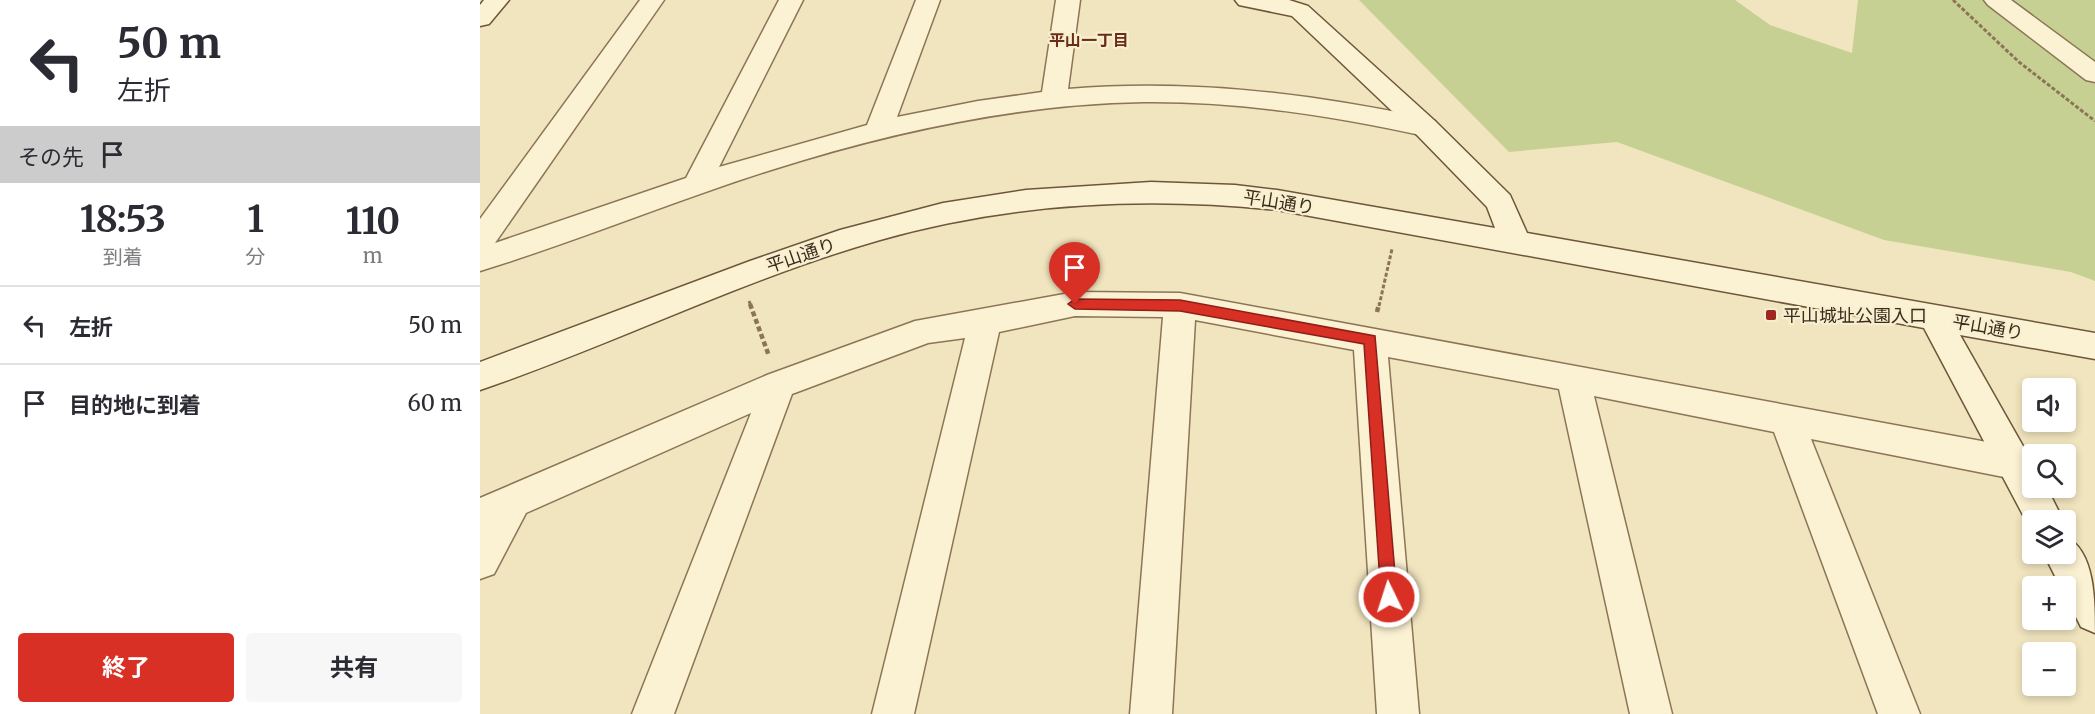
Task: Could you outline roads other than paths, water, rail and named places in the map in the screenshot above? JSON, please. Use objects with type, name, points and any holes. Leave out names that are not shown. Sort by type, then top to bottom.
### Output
[{"type":"street","points":[[480,19],[497,0]]},
{"type":"street","points":[[480,241],[652,0]]},
{"type":"street","points":[[696,185],[792,0]]},
{"type":"street","points":[[879,129],[928,0]]},
{"type":"street","points":[[1053,99],[1068,0]]},
{"type":"street","points":[[1247,0],[1285,6],[1300,11],[1425,127],[1500,202],[1516,243]]},
{"type":"street","points":[[1996,0],[2095,74]]},
{"type":"street","points":[[480,260],[806,148],[879,129],[978,109],[1053,99],[1126,95],[1229,96],[1365,113],[1425,127]]},
{"type":"street","name":"平山通り","points":[[480,376],[740,276],[849,238],[930,217],[1032,199],[1152,191],[1235,195],[1277,200],[2095,346]]},
{"type":"street","points":[[480,561],[496,509],[779,385],[926,330],[985,322],[1075,304],[1180,305],[2014,463]]},
{"type":"street","points":[[1151,714],[1180,305]]},
{"type":"street","points":[[1934,317],[2040,510]]},
{"type":"street","points":[[893,714],[985,322]]},
{"type":"street","points":[[1370,340],[1398,714]]},
{"type":"street","points":[[1573,378],[1651,714]]},
{"type":"street","points":[[653,714],[779,385]]},
{"type":"street","points":[[1787,421],[1899,714]]},
{"type":"street","points":[[2068,564],[2095,613]]},
{"type":"place","name":"平山城址公園入口","points":[[1771,315]]},
{"type":"district","name":"平山一丁目","points":[[1089,40]]}]
